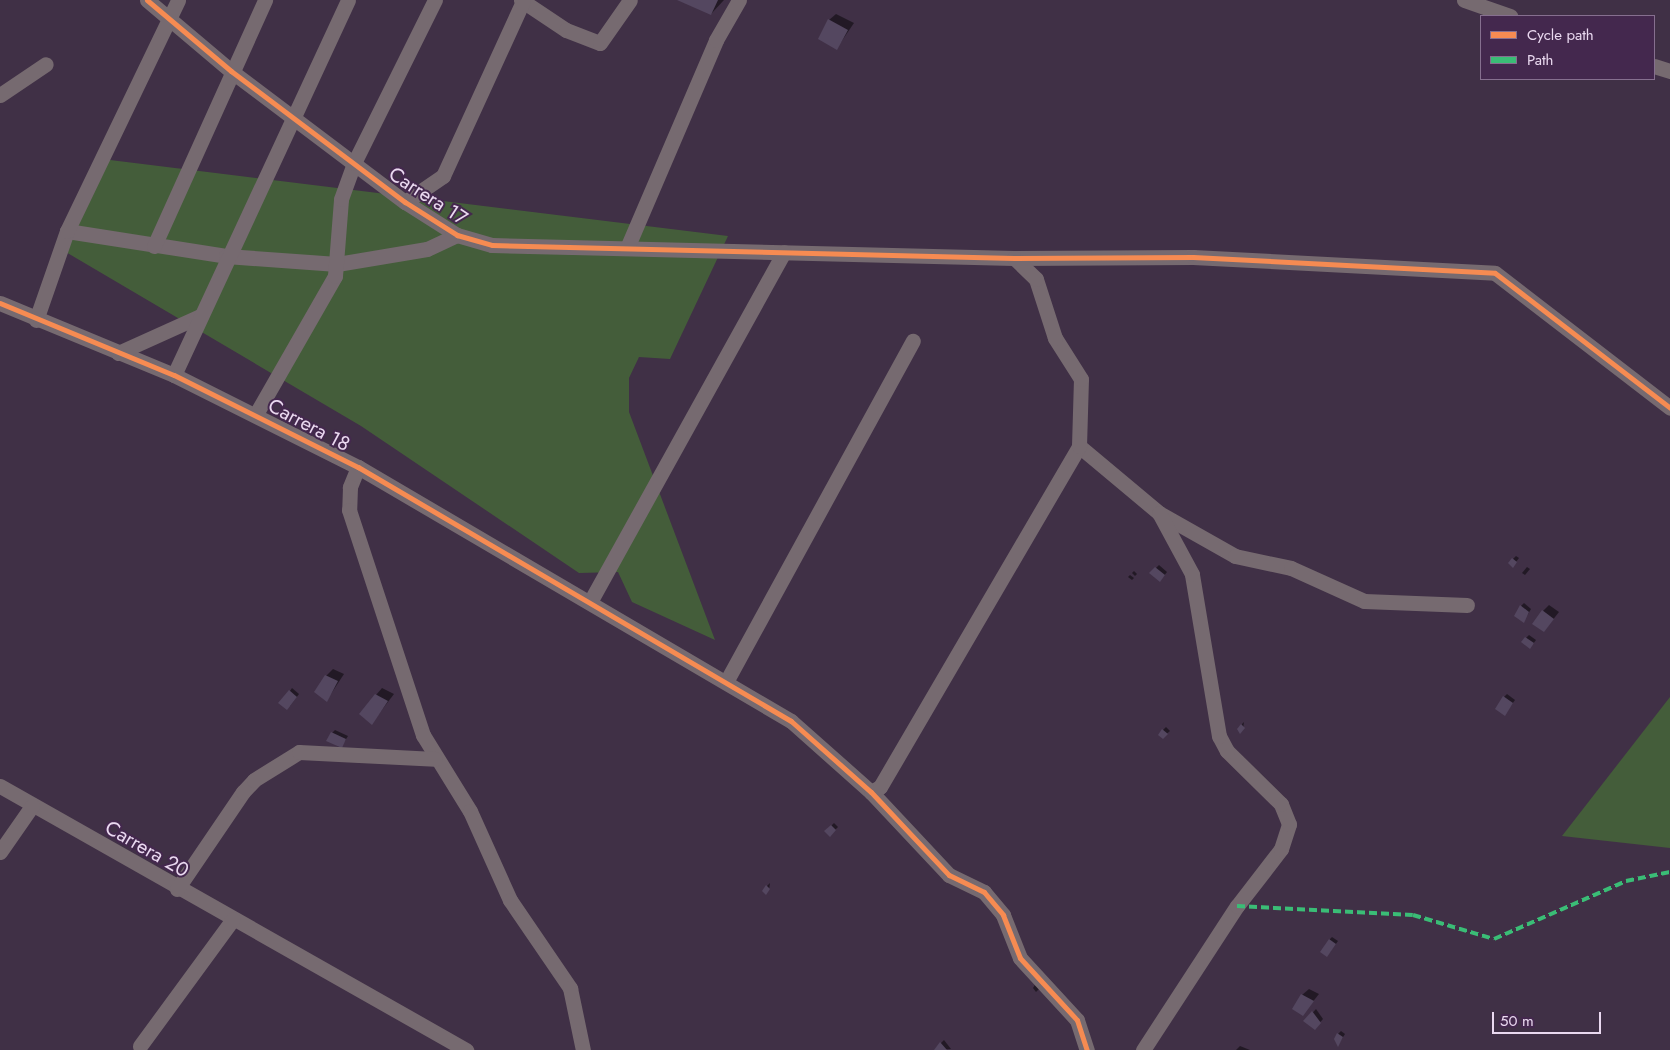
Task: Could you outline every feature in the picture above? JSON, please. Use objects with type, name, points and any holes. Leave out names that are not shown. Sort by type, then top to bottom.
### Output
[{"type":"street","name":"Carrera 17","points":[[147,0],[170,17],[231,71],[405,202],[458,235],[492,245],[1014,258],[1193,257],[1495,273],[1670,408]]},
{"type":"street","points":[[36,320],[67,231],[178,0]]},
{"type":"street","points":[[154,246],[231,71],[265,0]]},
{"type":"street","points":[[174,375],[226,256],[348,0]]},
{"type":"street","points":[[256,414],[324,301],[338,264],[341,200],[354,164],[435,0]]},
{"type":"street","points":[[405,202],[443,176],[522,1],[566,30],[600,43],[630,0]]},
{"type":"street","points":[[627,248],[716,40],[739,0]]},
{"type":"street","points":[[1464,0],[1507,15]]},
{"type":"street","points":[[1,92],[46,64]]},
{"type":"street","points":[[1655,66],[1670,71]]},
{"type":"street","points":[[67,231],[226,256],[338,264],[427,248],[458,235]]},
{"type":"street","points":[[590,602],[784,252]]},
{"type":"street","points":[[871,792],[880,787],[1079,446],[1081,379],[1055,338],[1036,279],[1014,258]]},
{"type":"street","name":"Carrera 18","points":[[0,303],[36,320],[174,375],[256,414],[358,468],[791,721],[871,792],[949,875],[984,892],[1003,915],[1020,958],[1077,1020],[1087,1050]]},
{"type":"street","points":[[118,353],[200,316]]},
{"type":"street","points":[[726,682],[913,341]]},
{"type":"street","points":[[1079,446],[1159,513],[1234,556],[1291,568],[1364,601],[1467,605]]},
{"type":"street","points":[[358,468],[350,487],[349,510],[435,759],[470,811],[510,900],[570,988],[582,1050]]},
{"type":"street","points":[[1143,1050],[1237,906],[1281,848],[1289,824],[1281,804],[1227,751],[1219,736],[1192,574],[1159,513]]},
{"type":"street","points":[[176,889],[243,792],[254,780],[299,752],[435,759]]},
{"type":"street","name":"Carrera 20","points":[[0,786],[176,889],[466,1050]]},
{"type":"street","points":[[0,852],[32,806]]},
{"type":"street","points":[[140,1046],[233,919]]},
{"type":"green space","points":[[102,159],[728,236],[670,359],[639,357],[629,378],[629,412],[715,640],[632,602],[618,572],[579,573],[361,426],[59,248]]},
{"type":"green space","points":[[1670,697],[1670,848],[1562,836]]},
{"type":"building","points":[[677,0],[718,0],[711,15]]},
{"type":"building","points":[[828,19],[848,30],[837,50],[818,39]]},
{"type":"building","points":[[1512,558],[1517,562],[1513,568],[1508,563]]},
{"type":"building","points":[[1155,567],[1165,575],[1160,582],[1149,573]]},
{"type":"building","points":[[1520,605],[1529,612],[1524,623],[1514,616]]},
{"type":"building","points":[[1542,610],[1554,619],[1544,632],[1532,624]]},
{"type":"building","points":[[1525,637],[1534,643],[1530,649],[1521,642]]},
{"type":"building","points":[[325,675],[338,681],[327,702],[314,692]]},
{"type":"building","points":[[289,690],[297,697],[287,710],[278,703]]},
{"type":"building","points":[[375,694],[388,701],[372,725],[359,714]]},
{"type":"building","points":[[1503,696],[1513,703],[1505,716],[1495,709]]},
{"type":"building","points":[[1241,724],[1245,728],[1240,734],[1237,729]]},
{"type":"building","points":[[1162,729],[1168,734],[1163,739],[1158,735]]},
{"type":"building","points":[[331,732],[346,739],[342,748],[326,741]]},
{"type":"building","points":[[831,825],[836,830],[830,837],[824,831]]},
{"type":"building","points":[[766,885],[770,889],[766,895],[762,891]]},
{"type":"building","points":[[1329,939],[1336,944],[1327,957],[1320,952]]},
{"type":"building","points":[[1301,994],[1314,1001],[1303,1016],[1292,1009]]},
{"type":"building","points":[[1312,1011],[1321,1023],[1315,1030],[1303,1021]]},
{"type":"building","points":[[1337,1033],[1343,1037],[1338,1047],[1334,1039]]},
{"type":"building","points":[[940,1042],[947,1050],[934,1050]]},
{"type":"marked path","points":[[1237,906],[1413,915],[1494,939],[1626,881],[1670,872]]},
{"type":"cycle path","points":[[147,0],[231,71],[405,202],[457,235],[492,245],[1014,258],[1193,257],[1495,273],[1670,408]]},
{"type":"cycle path","points":[[0,303],[174,375],[358,467],[791,721],[871,792],[949,875],[984,892],[1003,915],[1020,958],[1077,1020],[1087,1050]]}]
